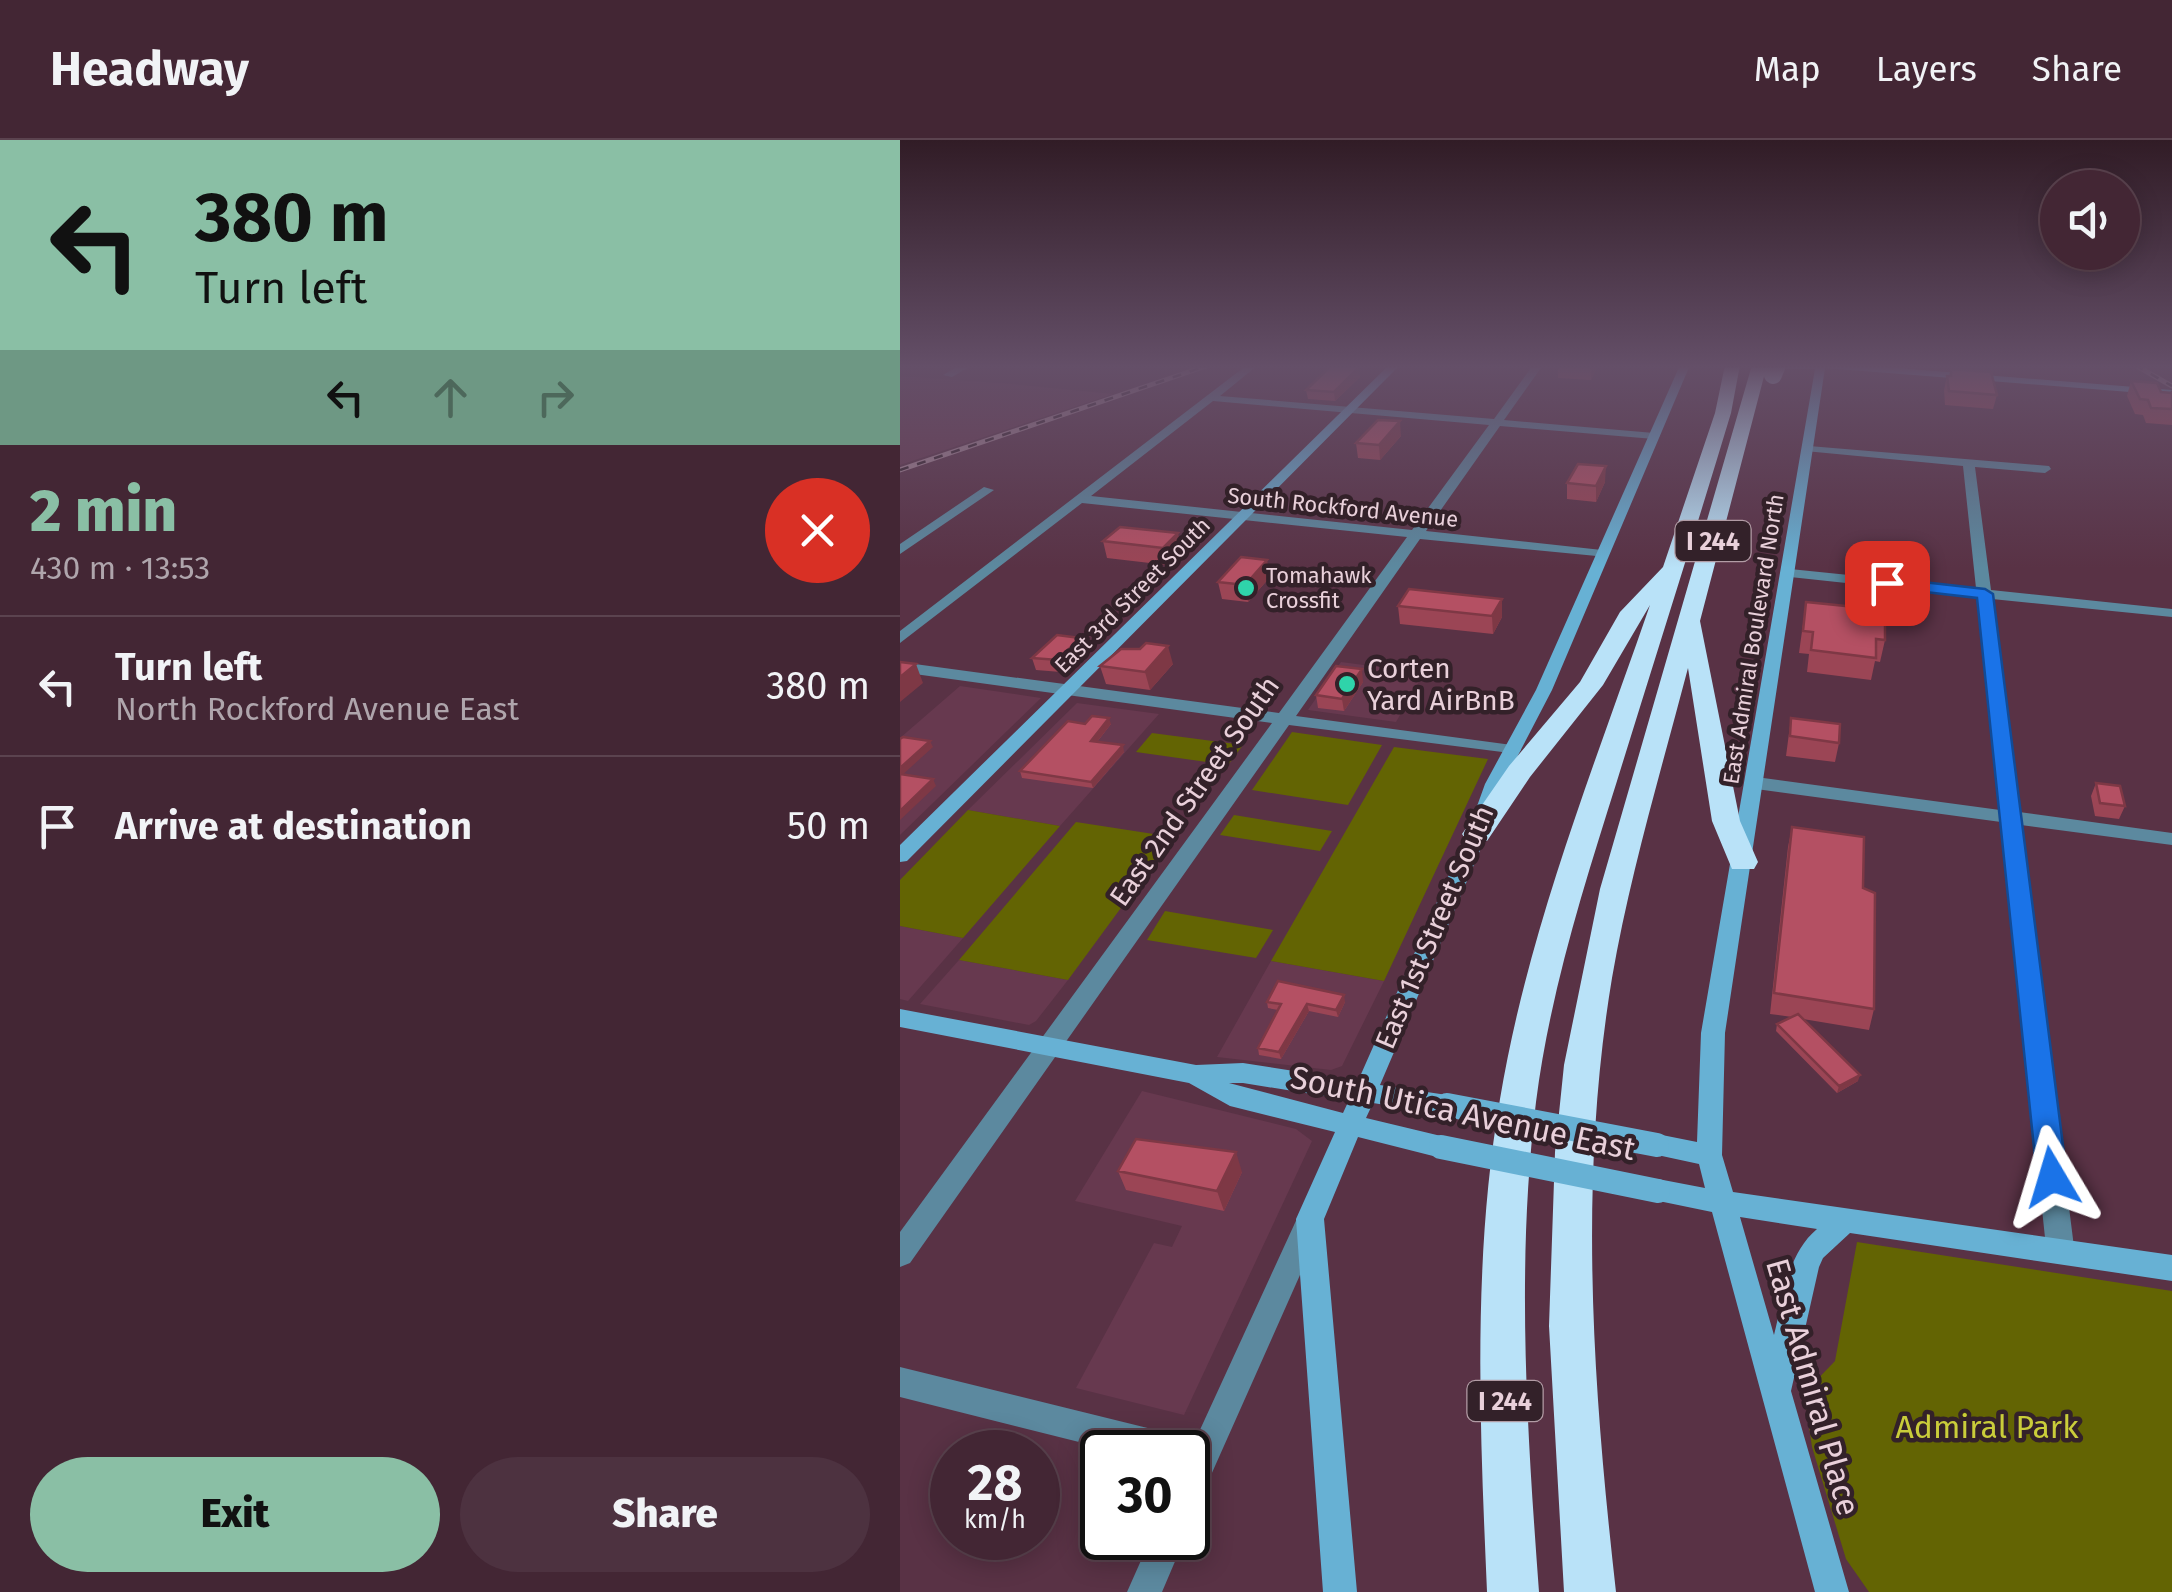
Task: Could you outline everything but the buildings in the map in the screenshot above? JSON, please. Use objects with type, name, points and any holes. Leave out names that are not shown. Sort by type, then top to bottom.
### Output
[{"type":"highway","name":"I 244","points":[[1513,1592],[1505,1462],[1504,1328],[1507,1210],[1518,1102],[1556,931],[1718,433]]},
{"type":"highway","name":"I 244","points":[[1590,1592],[1568,1321],[1569,1224],[1581,1051],[1596,966],[1745,433]]},
{"type":"highway","points":[[1476,834],[1519,772],[1591,686],[1628,617],[1676,559]]},
{"type":"highway","points":[[1691,618],[1726,822],[1743,862]]},
{"type":"main road","name":"East 3rd Street South","points":[[900,856],[1328,433]]},
{"type":"main road","name":"East 1st Street South","points":[[1310,1219],[1494,784],[1544,690],[1655,433]]},
{"type":"main road","name":"East Admiral Boulevard North","points":[[1708,1155],[1713,1032],[1811,433]]},
{"type":"main road","name":"South Utica Avenue East","points":[[900,1018],[1196,1075],[1243,1073],[1365,1090],[1708,1155]]},
{"type":"main road","name":"South Utica Avenue East","points":[[1196,1075],[1230,1096],[1348,1127],[1721,1204],[2060,1247],[2172,1268]]},
{"type":"main road","name":"East Admiral Place","points":[[1708,1155],[1832,1592]]},
{"type":"main road","points":[[1310,1219],[1340,1592]]},
{"type":"main road","points":[[1776,1393],[1805,1266],[1813,1248],[1843,1222]]},
{"type":"street","points":[[900,638],[1165,433]]},
{"type":"street","name":"East 2nd Street South","points":[[900,1254],[1489,433]]},
{"type":"street","points":[[1618,433],[1654,436]]},
{"type":"street","points":[[1809,449],[2045,469]]},
{"type":"street","points":[[1969,463],[2060,1247]]},
{"type":"street","points":[[900,550],[988,490]]},
{"type":"street","name":"South Rockford Avenue","points":[[1079,500],[1602,554]]},
{"type":"street","points":[[1790,573],[2172,613]]},
{"type":"street","points":[[900,667],[1512,750]]},
{"type":"street","points":[[1756,784],[2172,840]]},
{"type":"street","name":"East 1st Street South","points":[[1203,1430],[1310,1219]]},
{"type":"street","points":[[900,1382],[1091,1430]]},
{"type":"street","points":[[1144,1592],[1158,1560]]},
{"type":"shaded area","points":[[900,433],[997,433],[900,465]]},
{"type":"shaded area","points":[[1341,662],[1424,673],[1396,722],[1308,710]]},
{"type":"shaded area","points":[[960,686],[1041,698],[900,835],[900,738]]},
{"type":"shaded area","points":[[1077,703],[1159,714],[1060,826],[968,810]]},
{"type":"shaded area","points":[[900,926],[963,938],[908,1001],[900,999]]},
{"type":"shaded area","points":[[959,960],[1068,980],[1029,1025],[920,1004]]},
{"type":"shaded area","points":[[1271,961],[1384,981],[1342,1066],[1331,1070],[1217,1057]]},
{"type":"shaded area","points":[[1142,1091],[1296,1129],[1312,1141],[1184,1415],[1076,1388],[1154,1243],[1172,1247],[1182,1226],[1075,1201]]},
{"type":"green space","points":[[1292,732],[1382,745],[1348,805],[1252,790]]},
{"type":"green space","points":[[1152,733],[1243,745],[1228,765],[1136,752]]},
{"type":"green space","points":[[1394,747],[1488,759],[1384,981],[1271,961]]},
{"type":"green space","points":[[968,810],[1060,826],[963,938],[900,926],[900,880]]},
{"type":"green space","points":[[1234,815],[1332,831],[1320,851],[1220,835]]},
{"type":"green space","points":[[1076,822],[1173,837],[1068,980],[959,960]]},
{"type":"green space","points":[[1165,911],[1273,930],[1256,958],[1147,940]]},
{"type":"green space","name":"Admiral Park","points":[[1857,1242],[2172,1291],[2172,1592],[1869,1592],[1846,1559],[1812,1447],[1805,1398],[1808,1389],[1835,1361]]},
{"type":"railway","points":[[900,470],[1010,433]]},
{"type":"place","name":"Tomahawk Crossfit","points":[[1246,588]]},
{"type":"place","name":"Corten Yard AirBnB","points":[[1347,684]]},
{"type":"route","points":[[1887,583],[1985,594],[2052,1177]]}]
